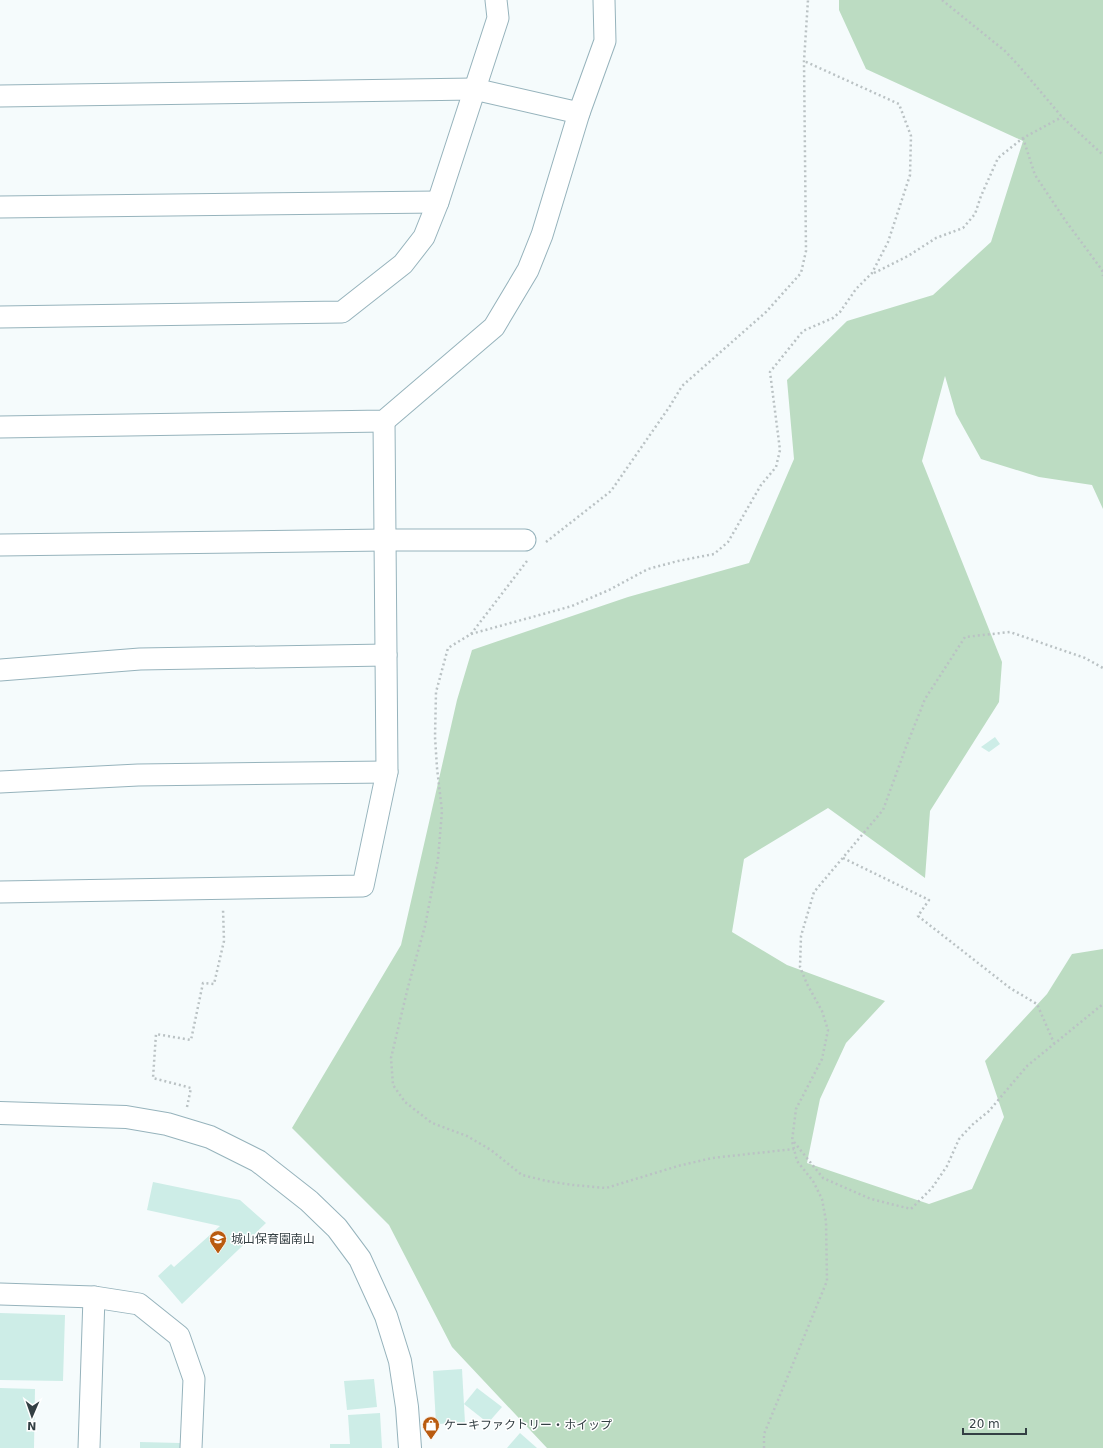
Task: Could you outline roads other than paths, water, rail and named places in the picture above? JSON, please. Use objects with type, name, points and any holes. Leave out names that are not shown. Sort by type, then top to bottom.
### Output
[{"type":"street","points":[[0,317],[342,312],[404,264],[424,237],[438,202],[498,18],[496,0]]},
{"type":"street","points":[[0,427],[384,421],[494,327],[528,270],[542,235],[579,114],[605,41],[604,0]]},
{"type":"street","points":[[0,96],[474,89],[579,114]]},
{"type":"street","points":[[0,207],[438,202]]},
{"type":"street","points":[[0,892],[363,886],[388,772],[384,421]]},
{"type":"street","points":[[0,545],[385,540],[532,548]]},
{"type":"street","points":[[0,670],[140,659],[386,655]]},
{"type":"street","points":[[0,782],[138,775],[388,772]]},
{"type":"street","points":[[0,1112],[126,1117],[167,1124],[210,1137],[258,1162],[309,1201],[337,1228],[360,1259],[386,1316],[400,1361],[407,1408],[410,1448]]},
{"type":"street","points":[[0,1294],[94,1298],[139,1304],[179,1336],[194,1379],[191,1448]]},
{"type":"street","points":[[89,1448],[94,1298]]},
{"type":"place","name":"城山保育園南山","points":[[218,1254]]},
{"type":"place","name":"ケーキファクトリー・ホイップ","points":[[431,1440]]}]
